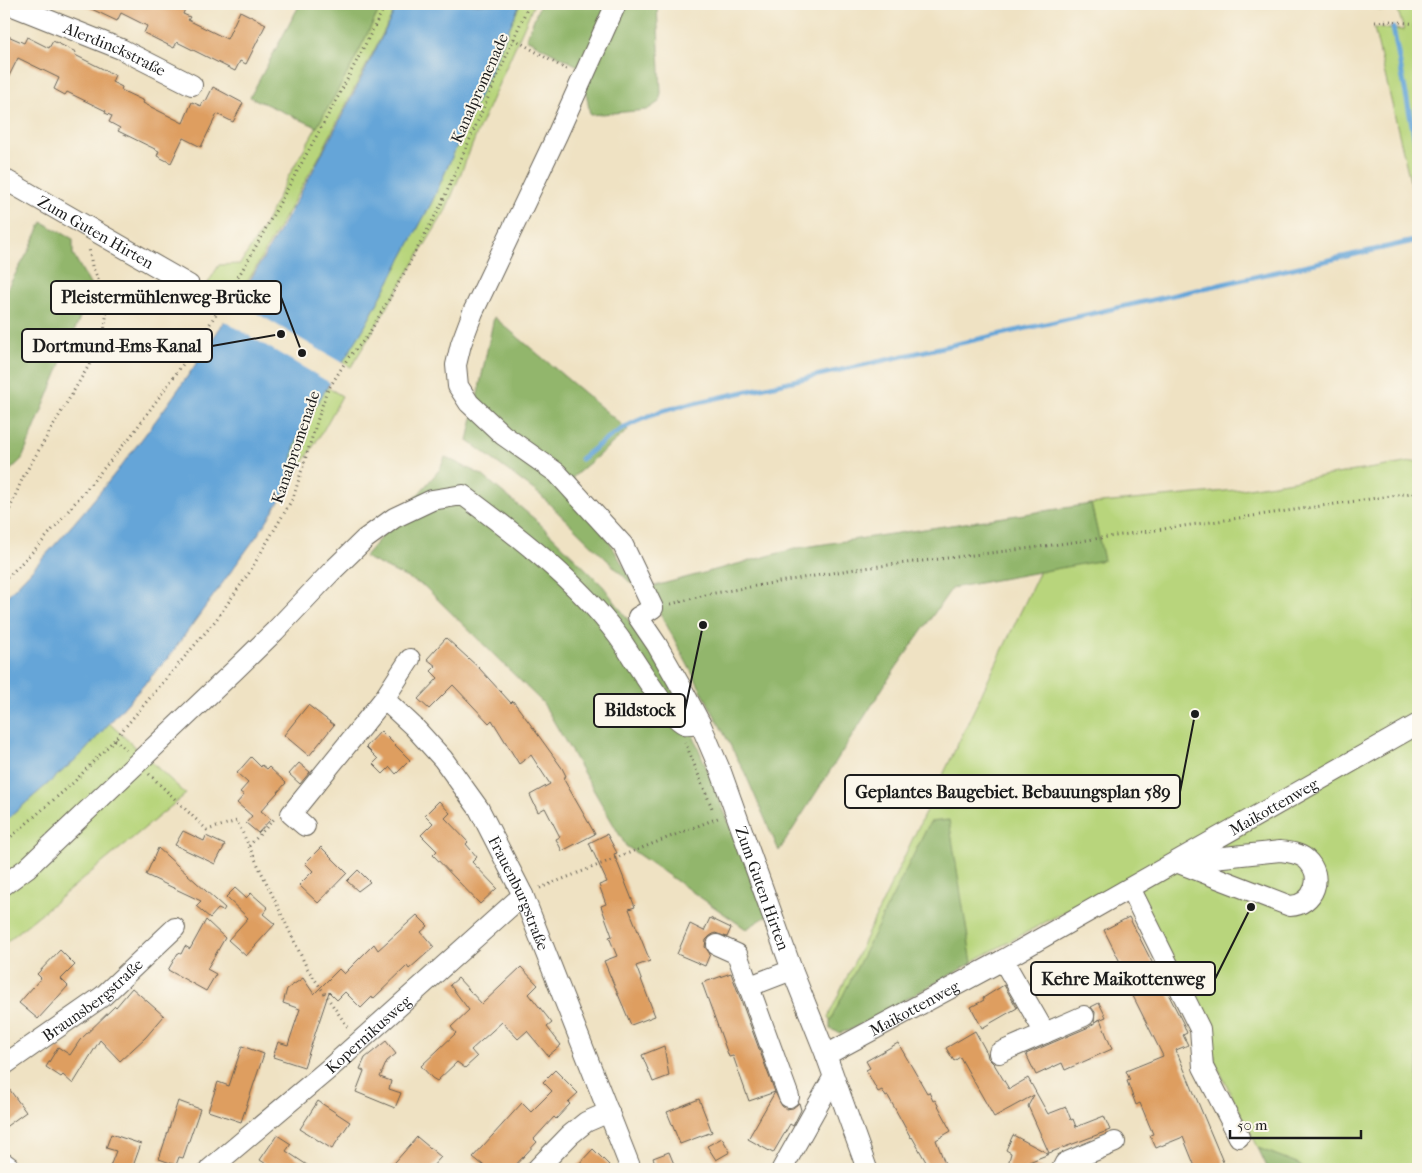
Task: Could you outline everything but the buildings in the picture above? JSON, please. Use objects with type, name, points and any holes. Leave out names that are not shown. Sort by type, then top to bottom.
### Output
[{"type":"street","name":"Alerdinckstraße","points":[[8,4],[121,49],[192,85]]},
{"type":"street","name":"Zum Guten Hirten","points":[[616,4],[473,312],[461,344],[456,365],[458,386],[469,403],[503,435],[557,473],[623,545],[657,645],[700,723],[721,772],[792,970],[867,1169]]},
{"type":"street","name":"Zum Guten Hirten","points":[[4,179],[189,285]]},
{"type":"street","points":[[4,885],[27,868],[269,637],[330,572],[366,539],[394,518],[432,500],[464,495],[524,541],[588,600],[618,636],[644,677],[675,718],[685,724],[700,723]]},
{"type":"street","points":[[298,820],[410,659]]},
{"type":"street","name":"Frauenburgstraße","points":[[384,699],[414,726],[443,759],[474,802],[523,895],[631,1169]]},
{"type":"street","name":"Maikottenweg","points":[[826,1056],[1003,960],[1418,724]]},
{"type":"street","points":[[1280,852],[1295,853],[1306,859],[1312,866],[1316,882],[1310,898],[1297,906],[1290,906],[1176,862],[1280,852]]},
{"type":"street","points":[[1130,888],[1200,1030],[1203,1067],[1239,1137]]},
{"type":"street","name":"Kopernikusweg","points":[[210,1169],[523,895]]},
{"type":"street","name":"Braunsbergstraße","points":[[4,1065],[103,996],[174,928]]},
{"type":"street","points":[[717,945],[737,954],[789,1098]]},
{"type":"street","points":[[1003,960],[1045,1033]]},
{"type":"street","points":[[750,986],[792,970]]},
{"type":"street","points":[[999,1053],[1084,1016]]},
{"type":"street","points":[[782,1169],[833,1078]]},
{"type":"street","points":[[537,1169],[570,1135],[586,1122],[609,1112]]},
{"type":"street","points":[[1064,1166],[1115,1142]]},
{"type":"street","points":[[4,1163],[12,1169]]},
{"type":"path","points":[[4,581],[42,542],[131,436],[199,342],[250,257],[339,95],[386,4]]},
{"type":"path","name":"Kanalpromenade","points":[[4,843],[73,783],[115,740],[216,620],[249,573],[293,498],[326,393],[348,358],[366,337],[403,275],[441,205],[529,4]]},
{"type":"path","points":[[1375,22],[1389,21],[1418,24]]},
{"type":"path","points":[[514,39],[582,79]]},
{"type":"path","points":[[4,523],[23,477],[92,360],[104,332],[107,311],[102,288],[89,257],[89,245],[94,231]]},
{"type":"path","points":[[646,612],[709,594],[855,569],[1032,548],[1418,492]]},
{"type":"path","points":[[675,718],[713,809]]},
{"type":"path","points":[[137,762],[207,830],[238,821],[307,968],[358,1041]]},
{"type":"path","points":[[523,895],[735,811]]},
{"type":"path","points":[[249,846],[275,819],[298,820]]},
{"type":"green space","points":[[300,4],[382,4],[352,65],[317,127],[250,97]]},
{"type":"green space","points":[[382,4],[398,4],[319,157],[254,271],[237,298],[208,283],[219,265],[240,264],[262,230],[288,177],[352,65]]},
{"type":"green space","points":[[520,4],[534,4],[477,133],[446,210],[351,367],[342,362],[364,328],[432,202]]},
{"type":"green space","points":[[540,4],[657,4],[661,93],[659,102],[647,110],[590,115],[582,68],[526,39]]},
{"type":"green space","points":[[1377,4],[1418,4],[1418,215],[1374,28],[1404,30],[1398,11],[1378,10]]},
{"type":"green space","points":[[42,222],[73,239],[73,254],[92,288],[22,459],[4,476],[4,294],[28,252]]},
{"type":"green space","points":[[494,317],[628,430],[572,478],[637,589],[539,494],[468,441]]},
{"type":"green space","points":[[327,387],[342,396],[282,497],[287,484],[296,441],[310,413]]},
{"type":"green space","points":[[445,457],[482,475],[537,521],[603,586],[647,645],[680,703],[767,916],[746,929],[626,846],[543,703],[424,586],[364,557],[440,469]]},
{"type":"green space","points":[[1418,461],[1418,1169],[1269,1169],[1214,1060],[1215,1057],[1129,877],[840,1033],[828,1017],[1049,552],[1100,545],[1091,504],[1236,490]]},
{"type":"green space","points":[[1091,504],[1104,560],[952,588],[891,675],[779,851],[745,773],[647,588],[798,548]]},
{"type":"green space","points":[[109,723],[186,794],[4,944],[4,822],[82,754]]},
{"type":"green space","points":[[949,820],[972,963],[850,1030],[840,1033],[830,1029],[830,1021],[930,822]]},
{"type":"green space","points":[[1258,1148],[1297,1163],[1304,1169],[1268,1169]]},
{"type":"water","points":[[398,4],[520,4],[432,202],[364,328],[300,431],[294,449],[287,487],[282,497],[259,533],[168,658],[82,754],[4,822],[4,599],[89,505],[143,438],[193,369],[266,255],[312,172]]},
{"type":"pier","points":[[234,300],[344,364],[332,384],[222,320]]},
{"type":"waterway","points":[[1393,28],[1418,156]]},
{"type":"waterway","points":[[581,459],[604,441],[637,421],[677,407],[1418,240]]},
{"type":"place","name":"Dortmund-Ems-Kanal","points":[[281,334]]},
{"type":"place","name":"Pleistermühlenweg-Brücke","points":[[302,353]]},
{"type":"place","name":"Bildstock","points":[[703,625]]},
{"type":"place","name":"Geplantes Baugebiet. Bebauungsplan 589","points":[[1195,714]]},
{"type":"place","name":"Kehre Maikottenweg","points":[[1251,907]]}]
